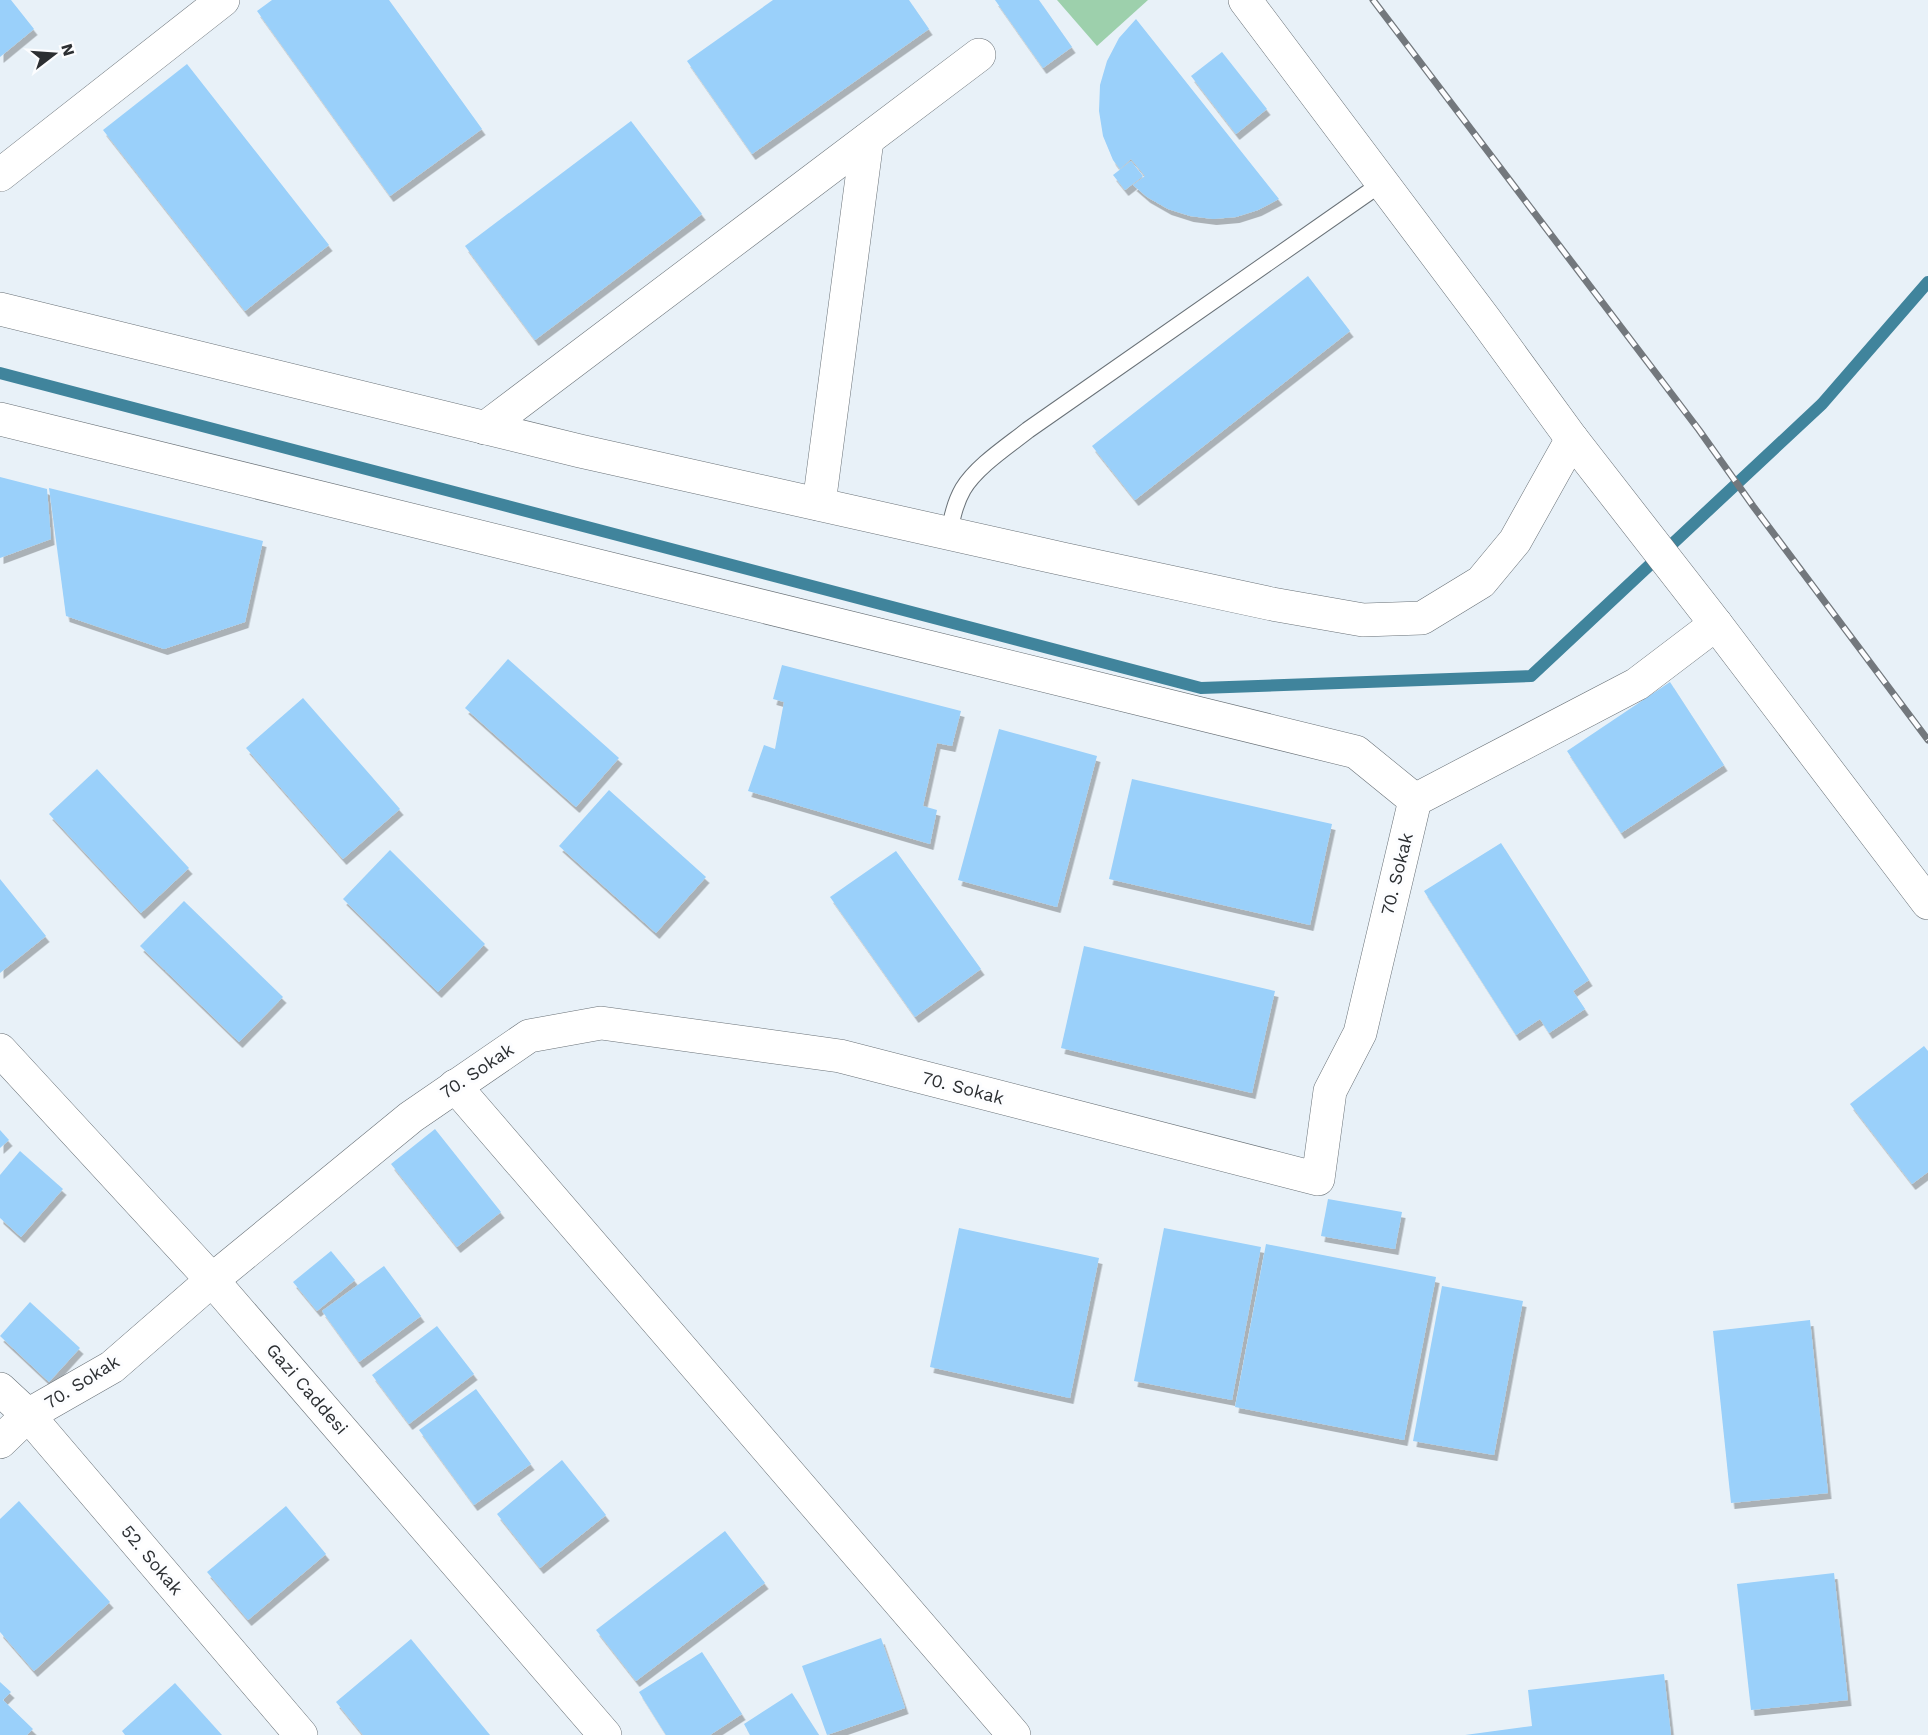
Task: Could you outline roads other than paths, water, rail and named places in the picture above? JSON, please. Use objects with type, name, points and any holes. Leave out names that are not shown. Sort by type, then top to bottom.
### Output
[{"type":"street","points":[[0,175],[223,0]]},
{"type":"street","points":[[1245,0],[1572,439],[1691,591],[1928,903]]},
{"type":"street","points":[[485,428],[979,55]]},
{"type":"street","points":[[819,504],[867,140]]},
{"type":"street","points":[[0,309],[580,451],[1272,604],[1363,620],[1422,618],[1481,582],[1515,541],[1572,439]]},
{"type":"street","points":[[0,419],[1356,752],[1415,800],[1637,684],[1716,624]]},
{"type":"street","name":"70. Sokak","points":[[0,1442],[28,1415],[112,1367],[212,1280],[411,1116],[529,1036],[601,1023],[840,1056],[1318,1179],[1330,1091],[1360,1033],[1415,800]]},
{"type":"street","name":"Gazi Caddesi","points":[[0,1050],[212,1280],[605,1735]]},
{"type":"street","points":[[455,1086],[1014,1735]]},
{"type":"street","name":"52. Sokak","points":[[0,1389],[28,1415],[301,1735]]},
{"type":"lane","points":[[949,533],[954,508],[964,488],[991,459],[1028,430],[1382,183]]},
{"type":"waterway","points":[[0,373],[1201,688],[1531,676],[1822,404],[1928,282]]},
{"type":"railway","points":[[1373,0],[1699,430],[1928,740]]}]
